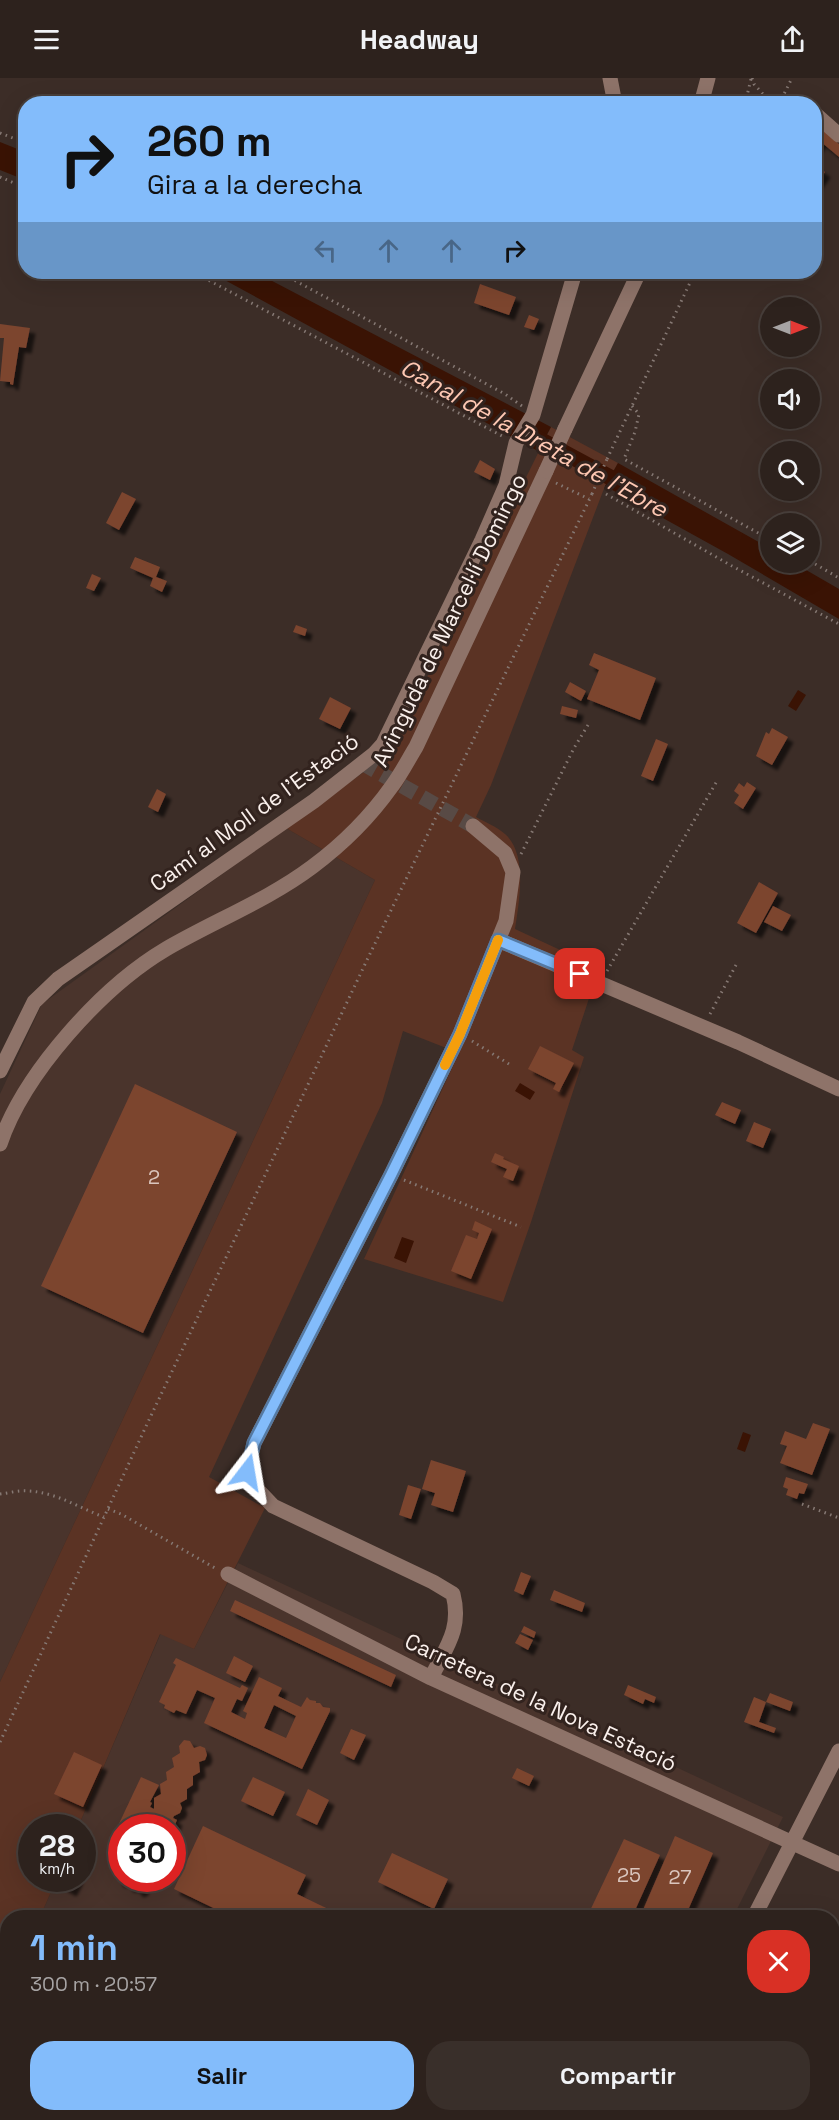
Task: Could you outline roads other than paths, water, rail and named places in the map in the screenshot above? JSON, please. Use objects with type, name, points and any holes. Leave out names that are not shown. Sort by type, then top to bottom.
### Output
[{"type":"street","points":[[610,78],[613,96]]},
{"type":"street","points":[[703,96],[708,78]]},
{"type":"street","points":[[822,120],[839,135]]},
{"type":"street","name":"Camí al Moll de l'Estació","points":[[0,1071],[34,1002],[58,979],[314,801],[374,754],[383,744],[506,485],[516,443],[533,415],[573,279]]},
{"type":"street","name":"Avinguda de Marcel·lí Domingo","points":[[0,1144],[5,1129],[54,1050],[92,1008],[163,951],[272,892],[312,867],[349,836],[394,785],[416,747],[636,279]]},
{"type":"street","points":[[431,1678],[455,1628],[458,1611],[453,1594],[433,1582],[273,1506],[255,1487],[247,1472],[254,1443],[391,1175],[460,1034],[506,921],[513,872],[505,853],[474,826]]},
{"type":"street","points":[[498,940],[704,1027],[839,1089]]},
{"type":"street","name":"Carretera de la Nova Estació","points":[[228,1574],[431,1678],[839,1864]]},
{"type":"street","points":[[758,1910],[839,1751]]},
{"type":"water","points":[[0,142],[18,149],[18,177],[0,170]]},
{"type":"water","points":[[223,279],[268,279],[551,427],[538,451]]},
{"type":"water","points":[[618,463],[760,543],[760,573],[728,554],[605,486]]},
{"type":"water","points":[[760,573],[811,573],[839,589],[839,619]]},
{"type":"water","points":[[798,690],[806,695],[796,711],[788,706]]},
{"type":"water","points":[[520,1083],[535,1092],[530,1100],[515,1091]]},
{"type":"water","points":[[402,1237],[414,1241],[406,1263],[394,1258]]},
{"type":"water","points":[[743,1432],[751,1435],[745,1452],[737,1449]]},
{"type":"waterway","name":"Canal de la Dreta de l'Ebre","points":[[524,431],[628,487]]},
{"type":"tunnel","points":[[362,763],[473,826]]}]
